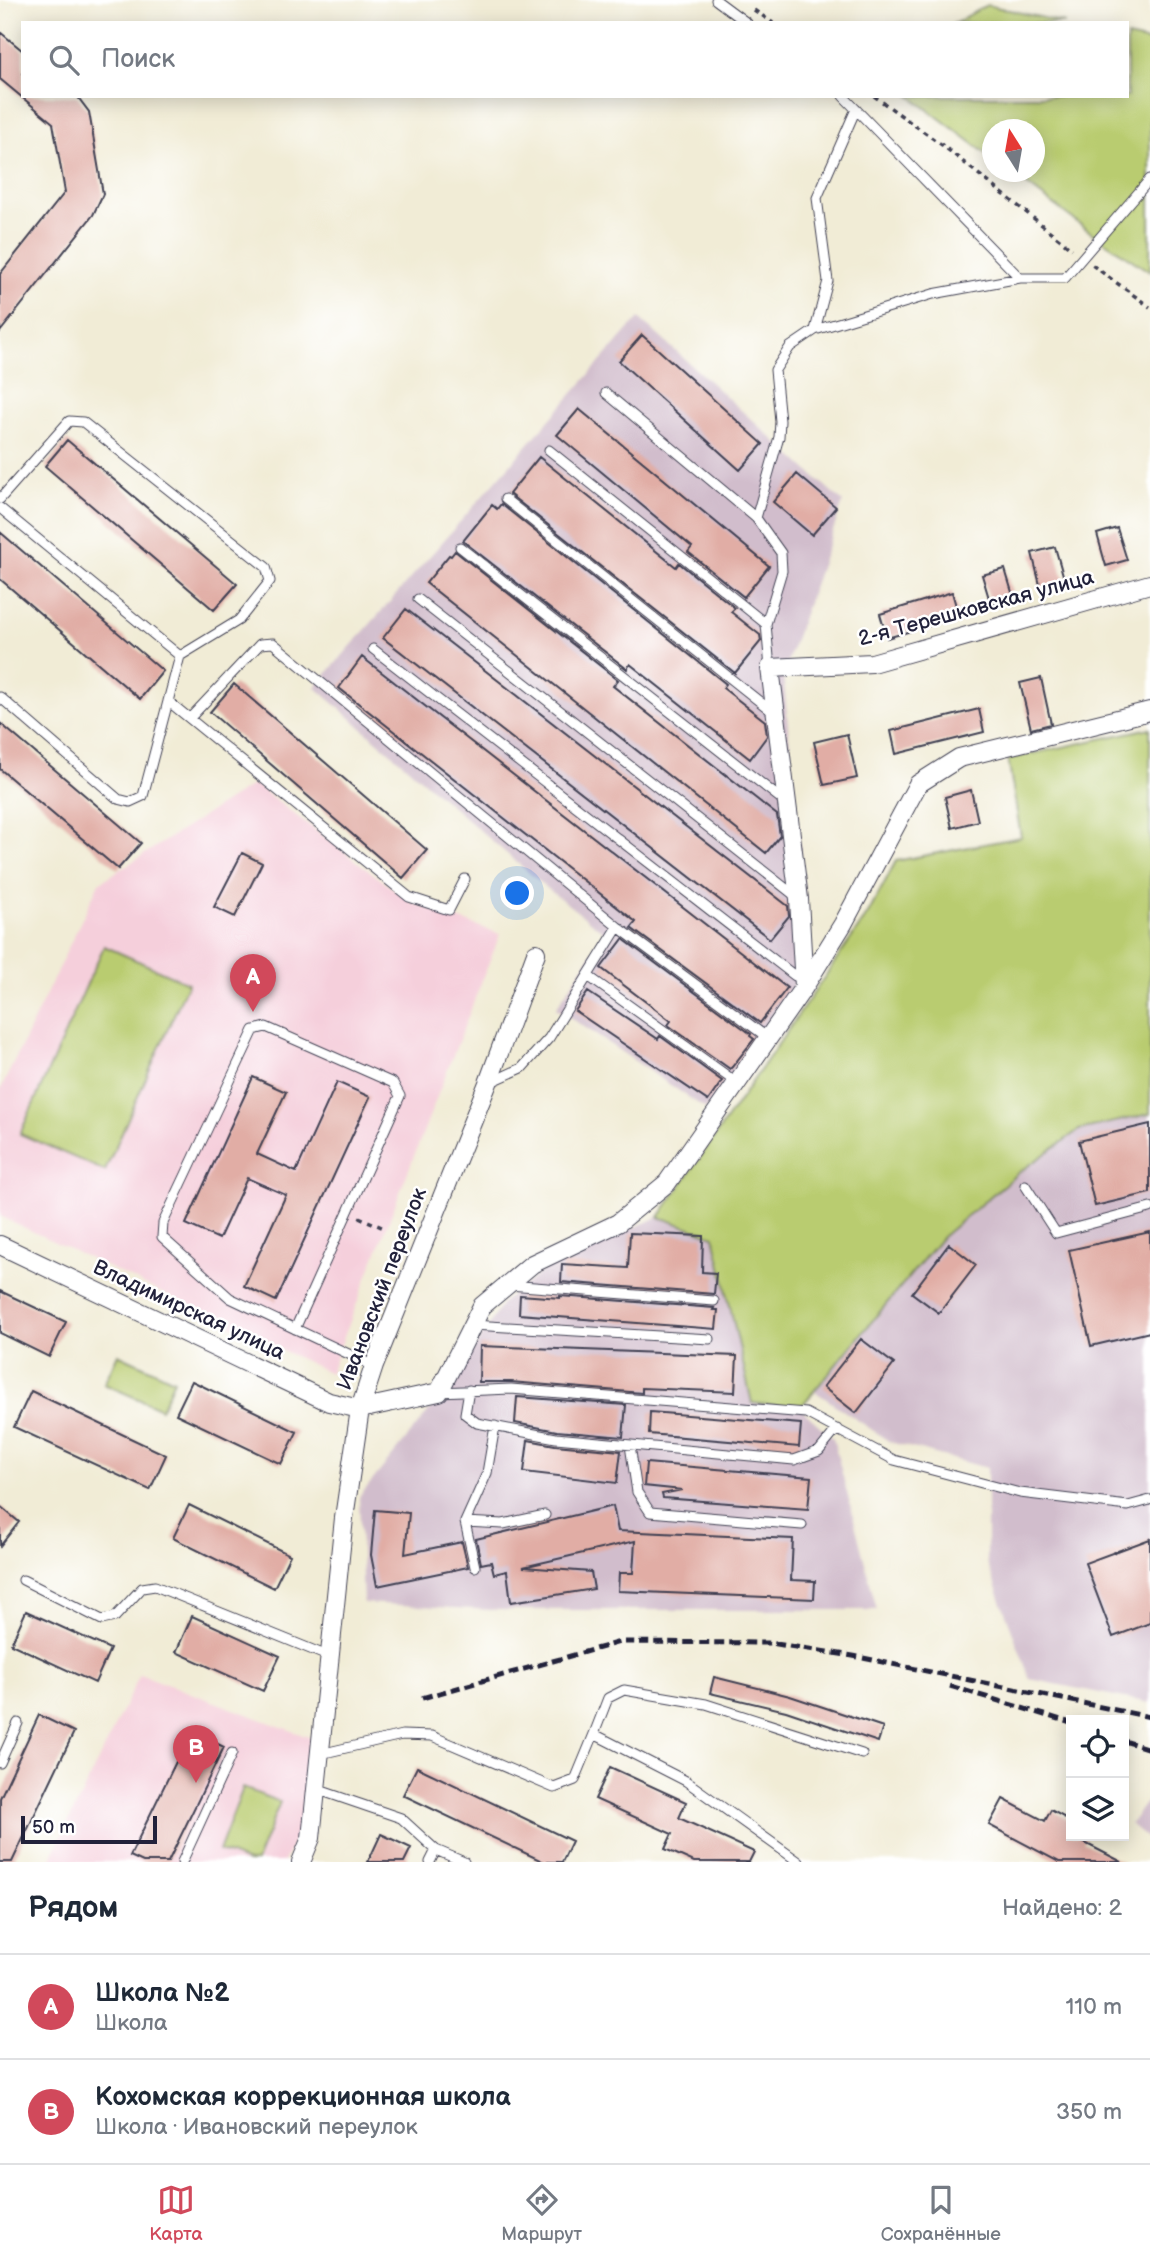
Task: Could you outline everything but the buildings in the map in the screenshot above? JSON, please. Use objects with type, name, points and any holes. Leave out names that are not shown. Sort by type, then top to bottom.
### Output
[{"type":"street","name":"2-я Терешковская улица","points":[[770,668],[872,663],[1150,584]]},
{"type":"street","points":[[770,668],[799,899],[803,982]]},
{"type":"street","points":[[360,1409],[439,1392],[482,1306],[532,1265],[618,1223],[667,1183],[843,924],[919,784],[959,758],[1150,711]]},
{"type":"street","name":"Ивановский переулок","points":[[301,1862],[311,1838],[344,1518],[360,1409],[374,1366],[488,1083],[536,953]]},
{"type":"street","name":"Владимирская улица","points":[[0,1245],[330,1402],[360,1409]]},
{"type":"lane","points":[[716,0],[744,21]]},
{"type":"lane","points":[[846,98],[1020,278]]},
{"type":"lane","points":[[816,330],[828,281],[817,198],[856,109]]},
{"type":"lane","points":[[756,518],[779,438],[775,370],[790,347],[816,330],[933,294],[1020,278],[1065,278],[1150,178]]},
{"type":"lane","points":[[606,393],[756,518],[781,553],[782,571],[765,624],[770,668]]},
{"type":"lane","points":[[0,499],[69,421],[83,422],[266,567],[270,581],[239,620],[180,656],[144,796],[130,802],[118,799],[0,697]]},
{"type":"lane","points":[[549,450],[765,624]]},
{"type":"lane","points":[[505,499],[776,714]]},
{"type":"lane","points":[[0,508],[180,656]]},
{"type":"lane","points":[[460,547],[787,803]]},
{"type":"lane","points":[[418,599],[799,899]]},
{"type":"lane","points":[[190,718],[260,644],[272,643],[618,927],[768,1038]]},
{"type":"lane","points":[[373,649],[803,982]]},
{"type":"lane","points":[[169,701],[409,897],[449,910],[466,879]]},
{"type":"lane","points":[[488,1083],[522,1068],[549,1038],[618,927]]},
{"type":"lane","points":[[588,976],[737,1083]]},
{"type":"lane","points":[[295,1329],[400,1096],[393,1083],[266,1027],[254,1030],[163,1223],[162,1237],[230,1298],[295,1329],[374,1366]]},
{"type":"lane","points":[[1025,1185],[1056,1233],[1150,1208]]},
{"type":"lane","points":[[507,1285],[714,1301]]},
{"type":"lane","points":[[472,1325],[710,1339]]},
{"type":"lane","points":[[439,1392],[511,1389],[806,1413],[894,1460],[1020,1493],[1128,1506],[1150,1500]]},
{"type":"lane","points":[[469,1391],[465,1414],[477,1423],[556,1438],[794,1460],[819,1451],[837,1429]]},
{"type":"lane","points":[[475,1567],[466,1522],[487,1473],[495,1426]]},
{"type":"lane","points":[[630,1445],[637,1492],[650,1512],[802,1525]]},
{"type":"lane","points":[[466,1522],[503,1524],[545,1515]]},
{"type":"lane","points":[[23,1580],[102,1620],[115,1617],[142,1588],[155,1586],[330,1657]]},
{"type":"lane","points":[[320,1754],[402,1735],[432,1736],[554,1788],[575,1780],[608,1698],[624,1690],[706,1704],[862,1754]]},
{"type":"lane","points":[[0,1763],[18,1723]]},
{"type":"lane","points":[[594,1734],[686,1781],[799,1862]]},
{"type":"lane","points":[[182,1862],[232,1753]]},
{"type":"lane","points":[[316,1789],[401,1818],[436,1850],[464,1862]]},
{"type":"lane","points":[[430,1862],[436,1850]]},
{"type":"path","points":[[751,8],[770,21]]},
{"type":"path","points":[[877,98],[942,145],[1150,307]]},
{"type":"path","points":[[348,1212],[386,1229]]},
{"type":"shaded area","points":[[639,318],[843,502],[783,674],[808,933],[794,985],[706,1109],[556,1008],[605,933],[544,886],[315,687]]},
{"type":"shaded area","points":[[254,784],[411,902],[500,934],[330,1373],[0,1216],[0,1091],[99,883]]},
{"type":"shaded area","points":[[1150,1114],[1150,1703],[1030,1679],[987,1563],[987,1468],[890,1442],[813,1390],[942,1237],[1018,1173],[1079,1130]]},
{"type":"shaded area","points":[[659,1217],[714,1236],[752,1403],[800,1408],[833,1438],[877,1610],[493,1610],[363,1603],[359,1497],[456,1378],[503,1302],[559,1258]]},
{"type":"shaded area","points":[[140,1674],[311,1738],[300,1828],[284,1862],[49,1862]]},
{"type":"shaded area","points":[[1150,1797],[1150,1841],[1130,1824]]},
{"type":"green space","points":[[987,5],[1056,21],[959,21]]},
{"type":"green space","points":[[1129,37],[1150,42],[1150,272],[1023,182],[1045,182],[1045,119],[982,119],[982,150],[913,98],[1129,98]]},
{"type":"green space","points":[[1150,728],[1150,1114],[1079,1130],[1018,1173],[942,1237],[800,1408],[752,1403],[714,1236],[659,1217],[868,914],[896,861],[1021,837],[1008,759]]},
{"type":"green space","points":[[104,946],[188,983],[105,1171],[20,1134]]},
{"type":"green space","points":[[118,1354],[174,1380],[161,1409],[104,1384]]},
{"type":"green space","points":[[243,1788],[280,1802],[256,1862],[248,1862],[219,1851]]},
{"type":"railway","points":[[422,1698],[620,1642],[770,1643],[853,1656],[1150,1717]]},
{"type":"railway","points":[[950,1686],[1066,1721]]},
{"type":"railway","points":[[1129,1743],[1150,1749]]},
{"type":"place","name":"Школа №2","points":[[253,1012]]},
{"type":"place","name":"Кохомская коррекционная школа","points":[[196,1783]]}]
